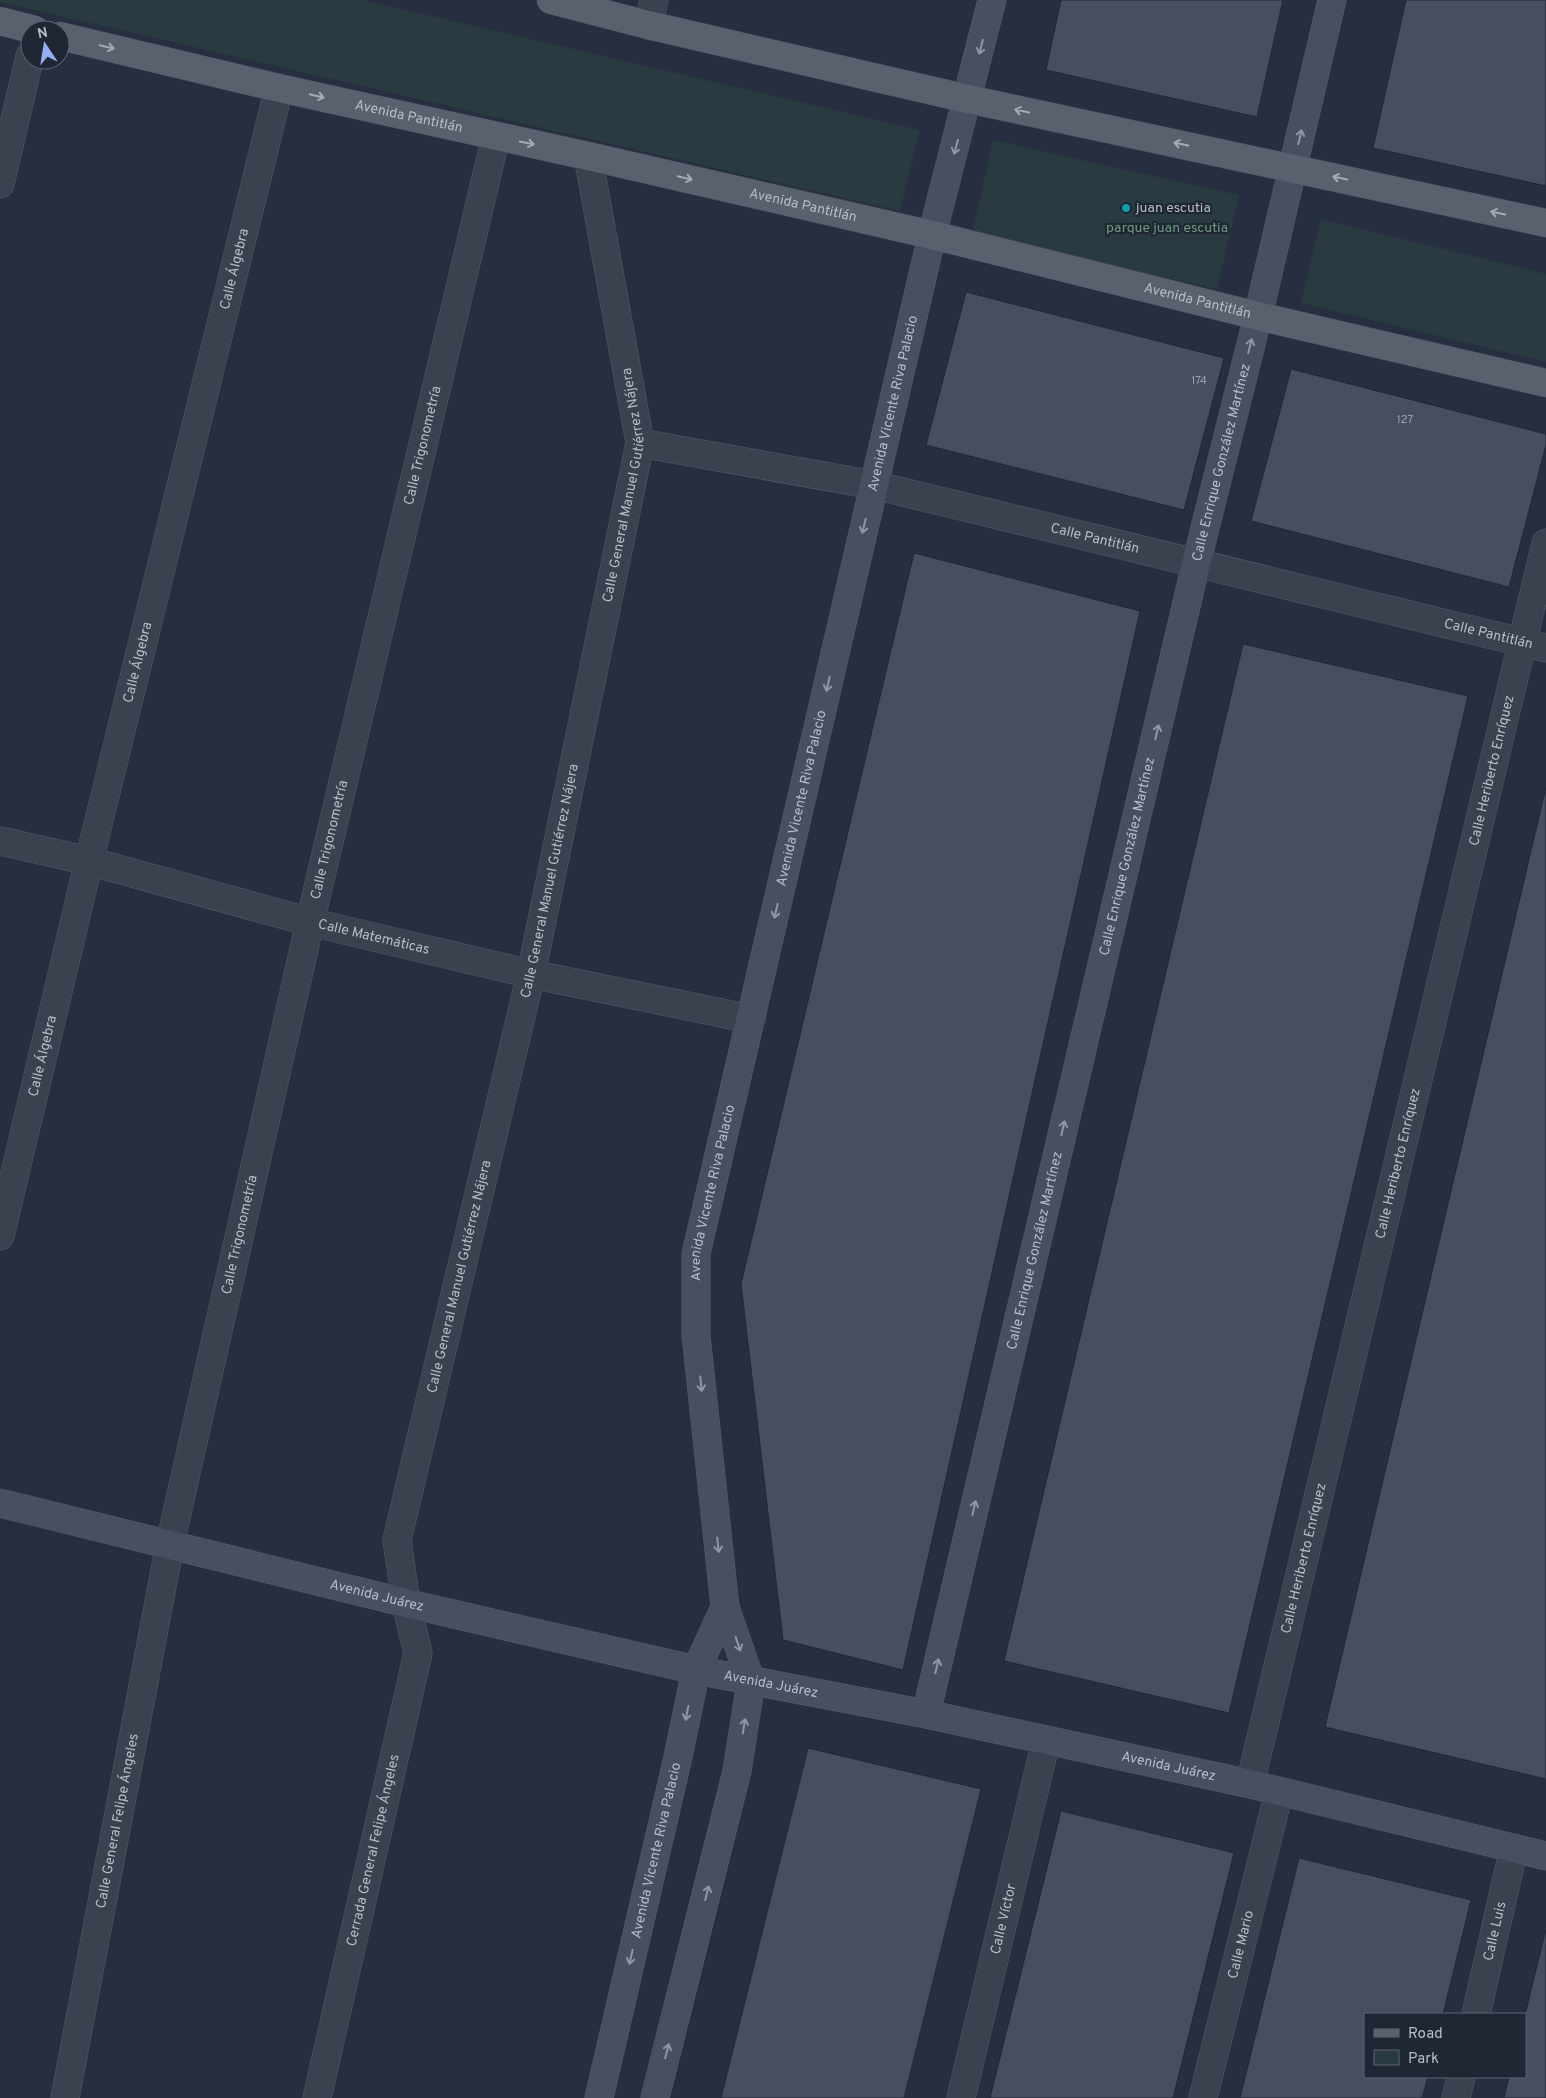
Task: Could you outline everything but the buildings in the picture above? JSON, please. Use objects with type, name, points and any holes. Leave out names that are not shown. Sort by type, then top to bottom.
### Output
[{"type":"main road","points":[[555,0],[651,12],[968,99],[1546,224]]},
{"type":"main road","points":[[0,21],[20,26]]},
{"type":"main road","name":"Avenida Pantitlán","points":[[70,38],[278,88],[588,156],[932,235],[1258,316],[1546,383]]},
{"type":"street","name":"Avenida Vicente Riva Palacio","points":[[655,2098],[737,1770],[751,1682],[725,1607],[696,1335],[696,1254],[932,235],[992,0]]},
{"type":"street","name":"Calle Enrique González Martínez","points":[[926,1714],[1196,564],[1258,316],[1332,0]]},
{"type":"street","points":[[0,184],[27,70]]},
{"type":"street","name":"Calle Álgebra","points":[[0,1236],[89,861],[278,88]]},
{"type":"street","name":"Calle Trigonometría","points":[[170,1544],[310,922],[496,136]]},
{"type":"street","name":"Calle General Manuel Gutiérrez Nájera","points":[[406,1603],[396,1540],[531,974],[640,443],[588,156]]},
{"type":"street","name":"Calle Pantitlán","points":[[640,443],[874,485],[1534,645]]},
{"type":"street","name":"Calle Heriberto Enríquez","points":[[1250,1784],[1534,645],[1546,543]]},
{"type":"street","name":"Calle Matemáticas","points":[[0,841],[89,861],[310,922],[531,974],[751,1019]]},
{"type":"street","name":"Avenida Juárez","points":[[0,1503],[406,1603],[696,1670],[926,1714],[1250,1784],[1546,1856]]},
{"type":"street","name":"Calle General Felipe Ángeles","points":[[65,2098],[170,1544]]},
{"type":"street","name":"Cerrada General Felipe Ángeles","points":[[317,2098],[418,1653],[406,1603]]},
{"type":"street","name":"Avenida Vicente Riva Palacio","points":[[599,2098],[678,1757],[696,1670],[725,1607]]},
{"type":"street","name":"Calle Víctor","points":[[961,2098],[1046,1741]]},
{"type":"street","name":"Calle Mario","points":[[1203,2098],[1279,1792]]},
{"type":"street","name":"Calle Luis","points":[[1476,2013],[1514,1848]]},
{"type":"street","points":[[1456,2098],[1461,2078]]},
{"type":"green space","points":[[0,0],[363,0],[920,130],[900,211],[0,2]]},
{"type":"green space","name":"parque juan escutia","points":[[993,140],[1239,195],[1217,289],[972,235]]},
{"type":"green space","points":[[1321,219],[1546,274],[1546,362],[1301,303]]},
{"type":"place","name":"juan escutia","points":[[1126,208]]}]
